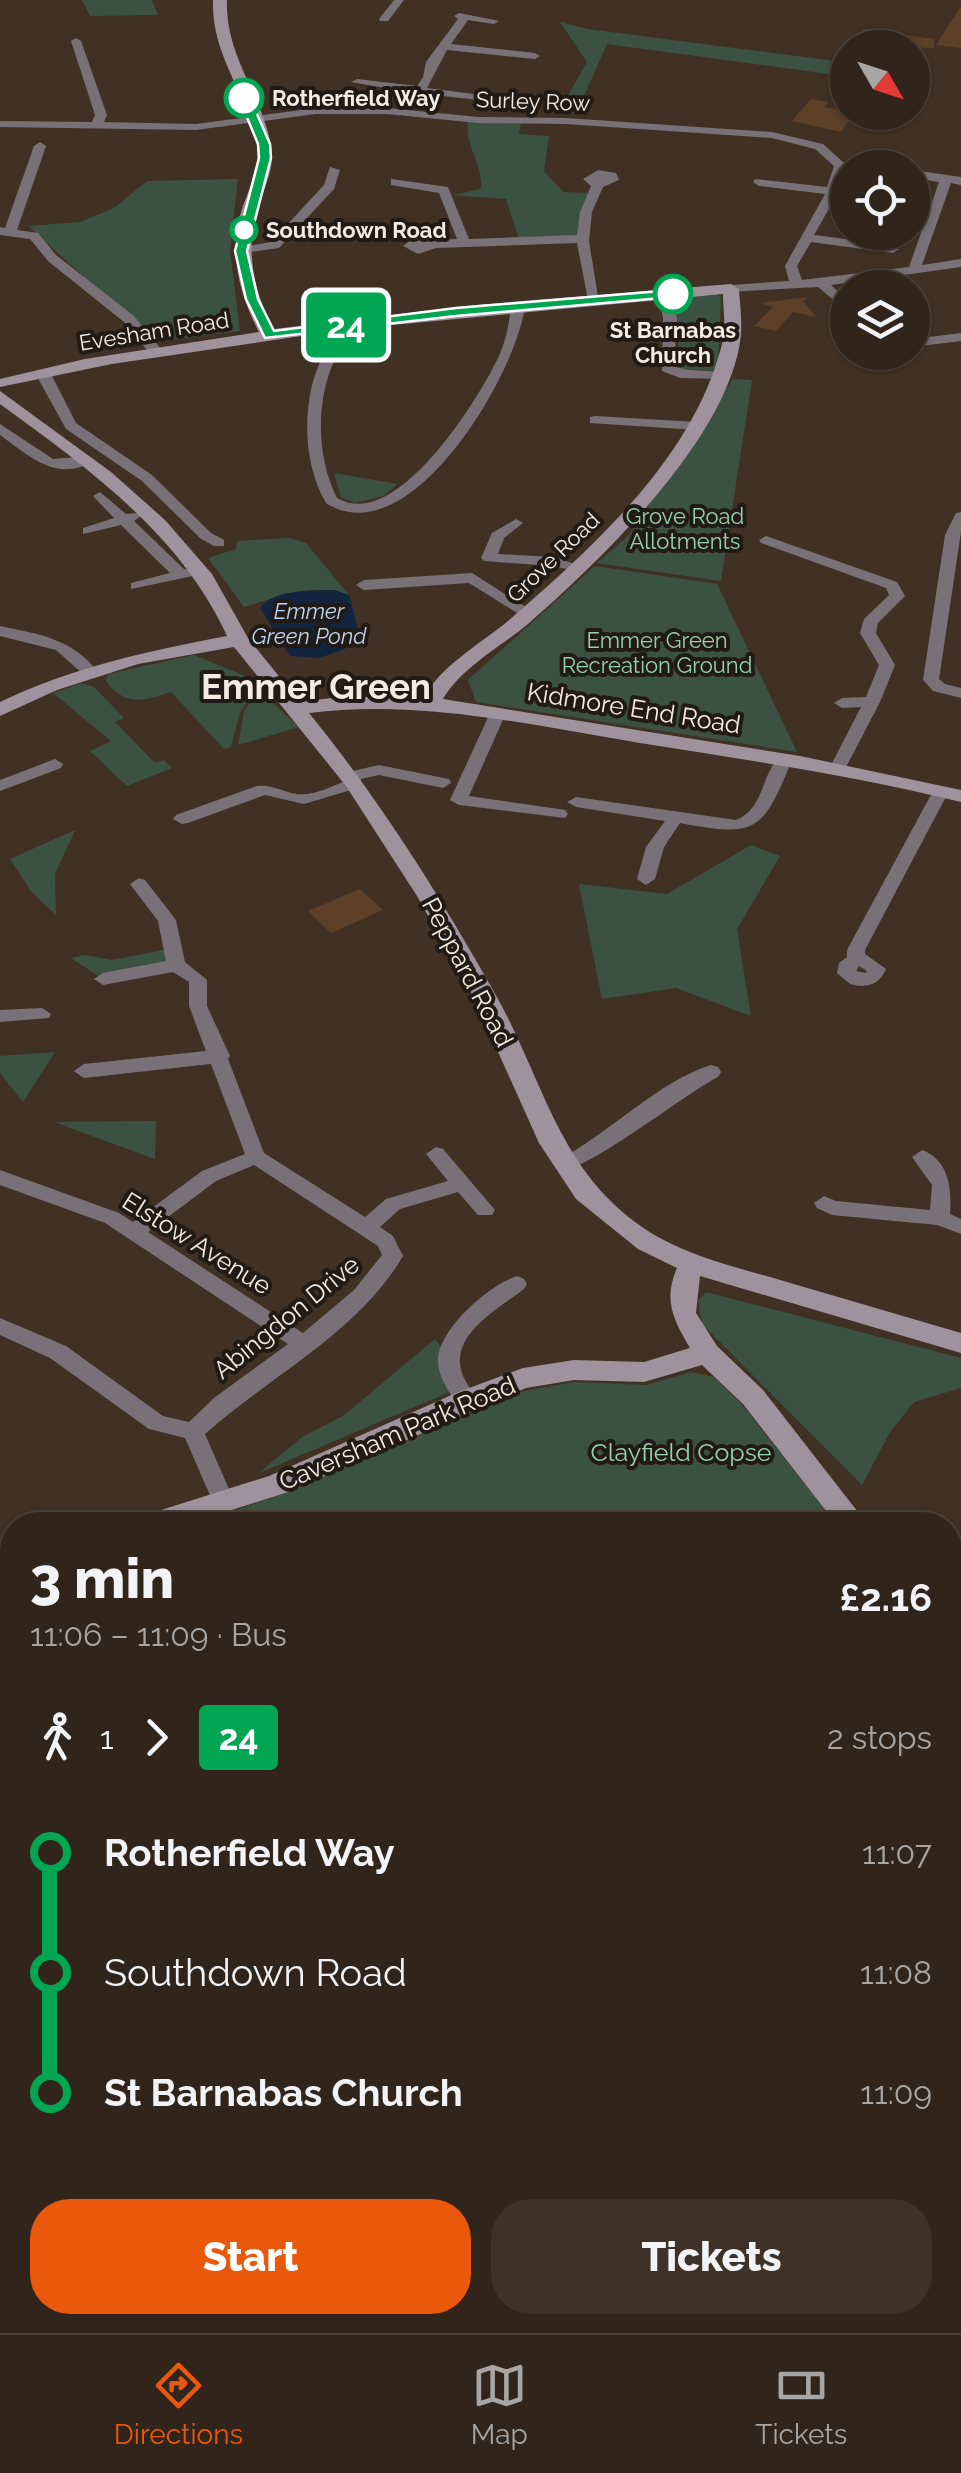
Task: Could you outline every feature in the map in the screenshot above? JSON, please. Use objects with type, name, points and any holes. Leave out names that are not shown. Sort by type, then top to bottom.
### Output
[{"type":"street","points":[[220,0],[218,15],[225,51],[255,119],[265,158],[241,251],[252,299],[269,335]]},
{"type":"street","points":[[384,20],[399,0]]},
{"type":"street","points":[[404,113],[462,16],[494,21]]},
{"type":"street","points":[[76,40],[100,115],[92,128]]},
{"type":"street","points":[[444,46],[535,56]]},
{"type":"street","points":[[357,82],[417,94],[505,101]]},
{"type":"street","points":[[399,96],[417,94]]},
{"type":"street","name":"Surley Row","points":[[92,128],[196,127],[334,110],[772,135],[819,146],[830,156]]},
{"type":"street","points":[[0,127],[92,128],[123,134]]},
{"type":"street","points":[[40,146],[5,231],[34,236],[62,266],[129,319],[156,352]]},
{"type":"street","points":[[15,162],[32,166]]},
{"type":"street","points":[[241,251],[275,245],[330,186],[334,170]]},
{"type":"street","points":[[930,177],[961,181]]},
{"type":"street","points":[[946,180],[914,270],[961,263]]},
{"type":"street","points":[[395,182],[444,190],[464,240]]},
{"type":"street","points":[[760,182],[830,194]]},
{"type":"street","points":[[594,300],[585,272],[582,239],[598,185]]},
{"type":"street","points":[[797,286],[792,266],[830,197]]},
{"type":"street","points":[[805,238],[830,241]]},
{"type":"street","points":[[434,244],[582,239]]},
{"type":"street","points":[[731,290],[830,283]]},
{"type":"street","points":[[821,284],[830,292]]},
{"type":"street","name":"Evesham Road","points":[[1,389],[42,373],[269,335],[518,306],[731,290]]},
{"type":"street","name":"Grove Road","points":[[432,702],[447,679],[576,569],[634,510],[697,426],[735,335],[731,290]]},
{"type":"street","points":[[663,294],[670,318],[667,368],[680,374],[721,376]]},
{"type":"street","points":[[336,327],[337,337],[323,373],[316,416],[317,456],[331,500],[344,508],[372,508],[410,484],[453,439],[482,400],[510,348],[519,320],[518,306]]},
{"type":"street","points":[[930,340],[961,337]]},
{"type":"street","points":[[42,373],[52,381],[62,417],[71,426],[147,478],[206,536],[219,543]]},
{"type":"street","name":"Peppard Road","points":[[1,389],[146,511],[239,640],[353,780],[470,968],[551,1143],[584,1193],[647,1242],[692,1264],[961,1343]]},
{"type":"street","points":[[595,420],[697,426]]},
{"type":"street","points":[[0,428],[48,465],[60,467],[88,460]]},
{"type":"street","points":[[100,496],[188,572]]},
{"type":"street","points":[[88,531],[146,511]]},
{"type":"street","points":[[961,516],[952,535],[930,680],[939,688],[961,694]]},
{"type":"street","points":[[516,523],[497,536],[489,558],[554,562],[576,569]]},
{"type":"street","points":[[766,540],[892,585],[897,596],[870,622],[868,633],[887,664],[872,702],[836,769]]},
{"type":"street","points":[[136,586],[188,572]]},
{"type":"street","points":[[364,585],[472,578],[527,612]]},
{"type":"street","points":[[0,631],[52,642],[68,650],[90,672]]},
{"type":"street","points":[[0,710],[44,688],[134,659],[239,640]]},
{"type":"street","name":"Kidmore End Road","points":[[296,709],[352,702],[432,702],[836,769],[951,793]]},
{"type":"street","points":[[842,702],[872,702]]},
{"type":"street","points":[[498,714],[458,800],[559,814]]},
{"type":"street","points":[[576,802],[728,827],[751,825],[761,814],[784,760]]},
{"type":"street","points":[[0,786],[54,764]]},
{"type":"street","points":[[182,819],[263,790],[276,790],[296,799],[314,798],[378,770],[443,783]]},
{"type":"street","points":[[856,959],[856,950],[951,793]]},
{"type":"street","points":[[646,880],[654,847],[676,817]]},
{"type":"street","points":[[144,889],[167,920],[176,966]]},
{"type":"street","points":[[103,980],[176,966],[198,980],[198,1006],[256,1156],[209,1176],[133,1232]]},
{"type":"street","points":[[0,1016],[42,1014]]},
{"type":"street","points":[[84,1070],[220,1056]]},
{"type":"street","points":[[565,1165],[602,1148],[656,1103],[711,1072]]},
{"type":"street","points":[[436,1154],[484,1210]]},
{"type":"street","name":"Abingdon Drive","points":[[194,1431],[218,1408],[304,1344],[384,1272],[393,1256],[386,1241],[256,1156]]},
{"type":"street","points":[[922,1156],[942,1184],[940,1218]]},
{"type":"street","name":"Elstow Avenue","points":[[0,1177],[112,1218],[304,1344]]},
{"type":"street","points":[[366,1228],[393,1204],[462,1184]]},
{"type":"street","points":[[824,1203],[832,1208],[940,1218],[961,1227]]},
{"type":"street","points":[[692,1264],[683,1285],[682,1314],[707,1353],[753,1397],[844,1512]]},
{"type":"street","points":[[466,1400],[449,1380],[448,1356],[461,1326],[516,1284]]},
{"type":"street","points":[[0,1326],[58,1352],[157,1422],[194,1431],[224,1503]]},
{"type":"street","name":"Caversham Park Road","points":[[193,1512],[278,1484],[466,1400],[553,1371],[644,1372],[707,1353]]},
{"type":"green space","points":[[82,0],[152,0],[158,15],[90,16]]},
{"type":"green space","points":[[560,22],[587,29],[830,60],[830,74],[607,44],[576,114],[561,108],[587,62]]},
{"type":"green space","points":[[468,122],[521,123],[519,134],[549,136],[544,171],[563,192],[593,193],[582,239],[519,239],[506,199],[452,195],[481,189]]},
{"type":"green space","points":[[238,179],[230,251],[240,331],[156,342],[28,226],[80,222],[114,208],[147,181]]},
{"type":"green space","points":[[674,297],[721,297],[718,371],[681,369]]},
{"type":"green space","name":"Grove Road Allotments","points":[[733,379],[752,380],[721,581],[597,563],[628,536]]},
{"type":"green space","points":[[334,473],[398,484],[383,496],[355,503],[341,497]]},
{"type":"green space","points":[[289,538],[306,543],[349,595],[310,590],[244,607],[208,558],[236,549],[237,541]]},
{"type":"green space","name":"Emmer Green Recreation Ground","points":[[595,566],[717,584],[797,752],[476,702],[468,680]]},
{"type":"green space","points":[[194,655],[243,675],[257,687],[240,712],[231,747],[224,749],[171,692],[136,700],[120,695],[106,681],[108,674]]},
{"type":"green space","points":[[81,683],[94,687],[124,718],[115,722],[155,763],[164,760],[172,768],[127,786],[90,751],[111,741],[53,693]]},
{"type":"green space","points":[[259,690],[299,727],[238,745],[244,711]]},
{"type":"green space","points":[[75,830],[55,874],[56,915],[31,891],[10,859]]},
{"type":"green space","points":[[751,845],[780,856],[737,929],[751,1016],[676,988],[602,999],[579,884],[667,894]]},
{"type":"green space","points":[[173,948],[176,965],[103,979],[71,958],[85,955],[112,960]]},
{"type":"green space","points":[[55,1052],[23,1102],[0,1073],[0,1056]]},
{"type":"green space","points":[[156,1121],[155,1159],[54,1122]]},
{"type":"green space","points":[[706,1292],[961,1358],[961,1388],[914,1402],[890,1432],[862,1485],[702,1324],[698,1301]]},
{"type":"green space","points":[[435,1339],[448,1356],[457,1389],[259,1473],[302,1437],[343,1416]]},
{"type":"green space","name":"Clayfield Copse","points":[[691,1372],[714,1377],[740,1402],[827,1512],[230,1512],[282,1494],[524,1391],[575,1382],[646,1385]]},
{"type":"water","name":"Emmer Green Pond","points":[[335,590],[349,595],[358,629],[345,649],[319,658],[290,656],[260,608],[285,594]]},
{"type":"building","points":[[961,6],[961,48],[936,45]]},
{"type":"building","points":[[811,99],[829,102],[824,107],[830,108],[830,130],[792,121]]},
{"type":"building","points":[[807,297],[803,301],[816,317],[793,312],[776,331],[754,326],[773,307],[760,303]]},
{"type":"building","points":[[360,889],[383,910],[331,933],[308,911]]},
{"type":"bus line","name":"24","points":[[244,98],[264,144],[265,158],[241,251],[252,299],[269,335],[456,312],[673,294]]},
{"type":"place","name":"Rotherfield Way","points":[[244,98]]},
{"type":"place","name":"Southdown Road","points":[[244,230]]},
{"type":"place","name":"St Barnabas Church","points":[[673,294]]},
{"type":"district","name":"Emmer Green","points":[[316,687]]}]
